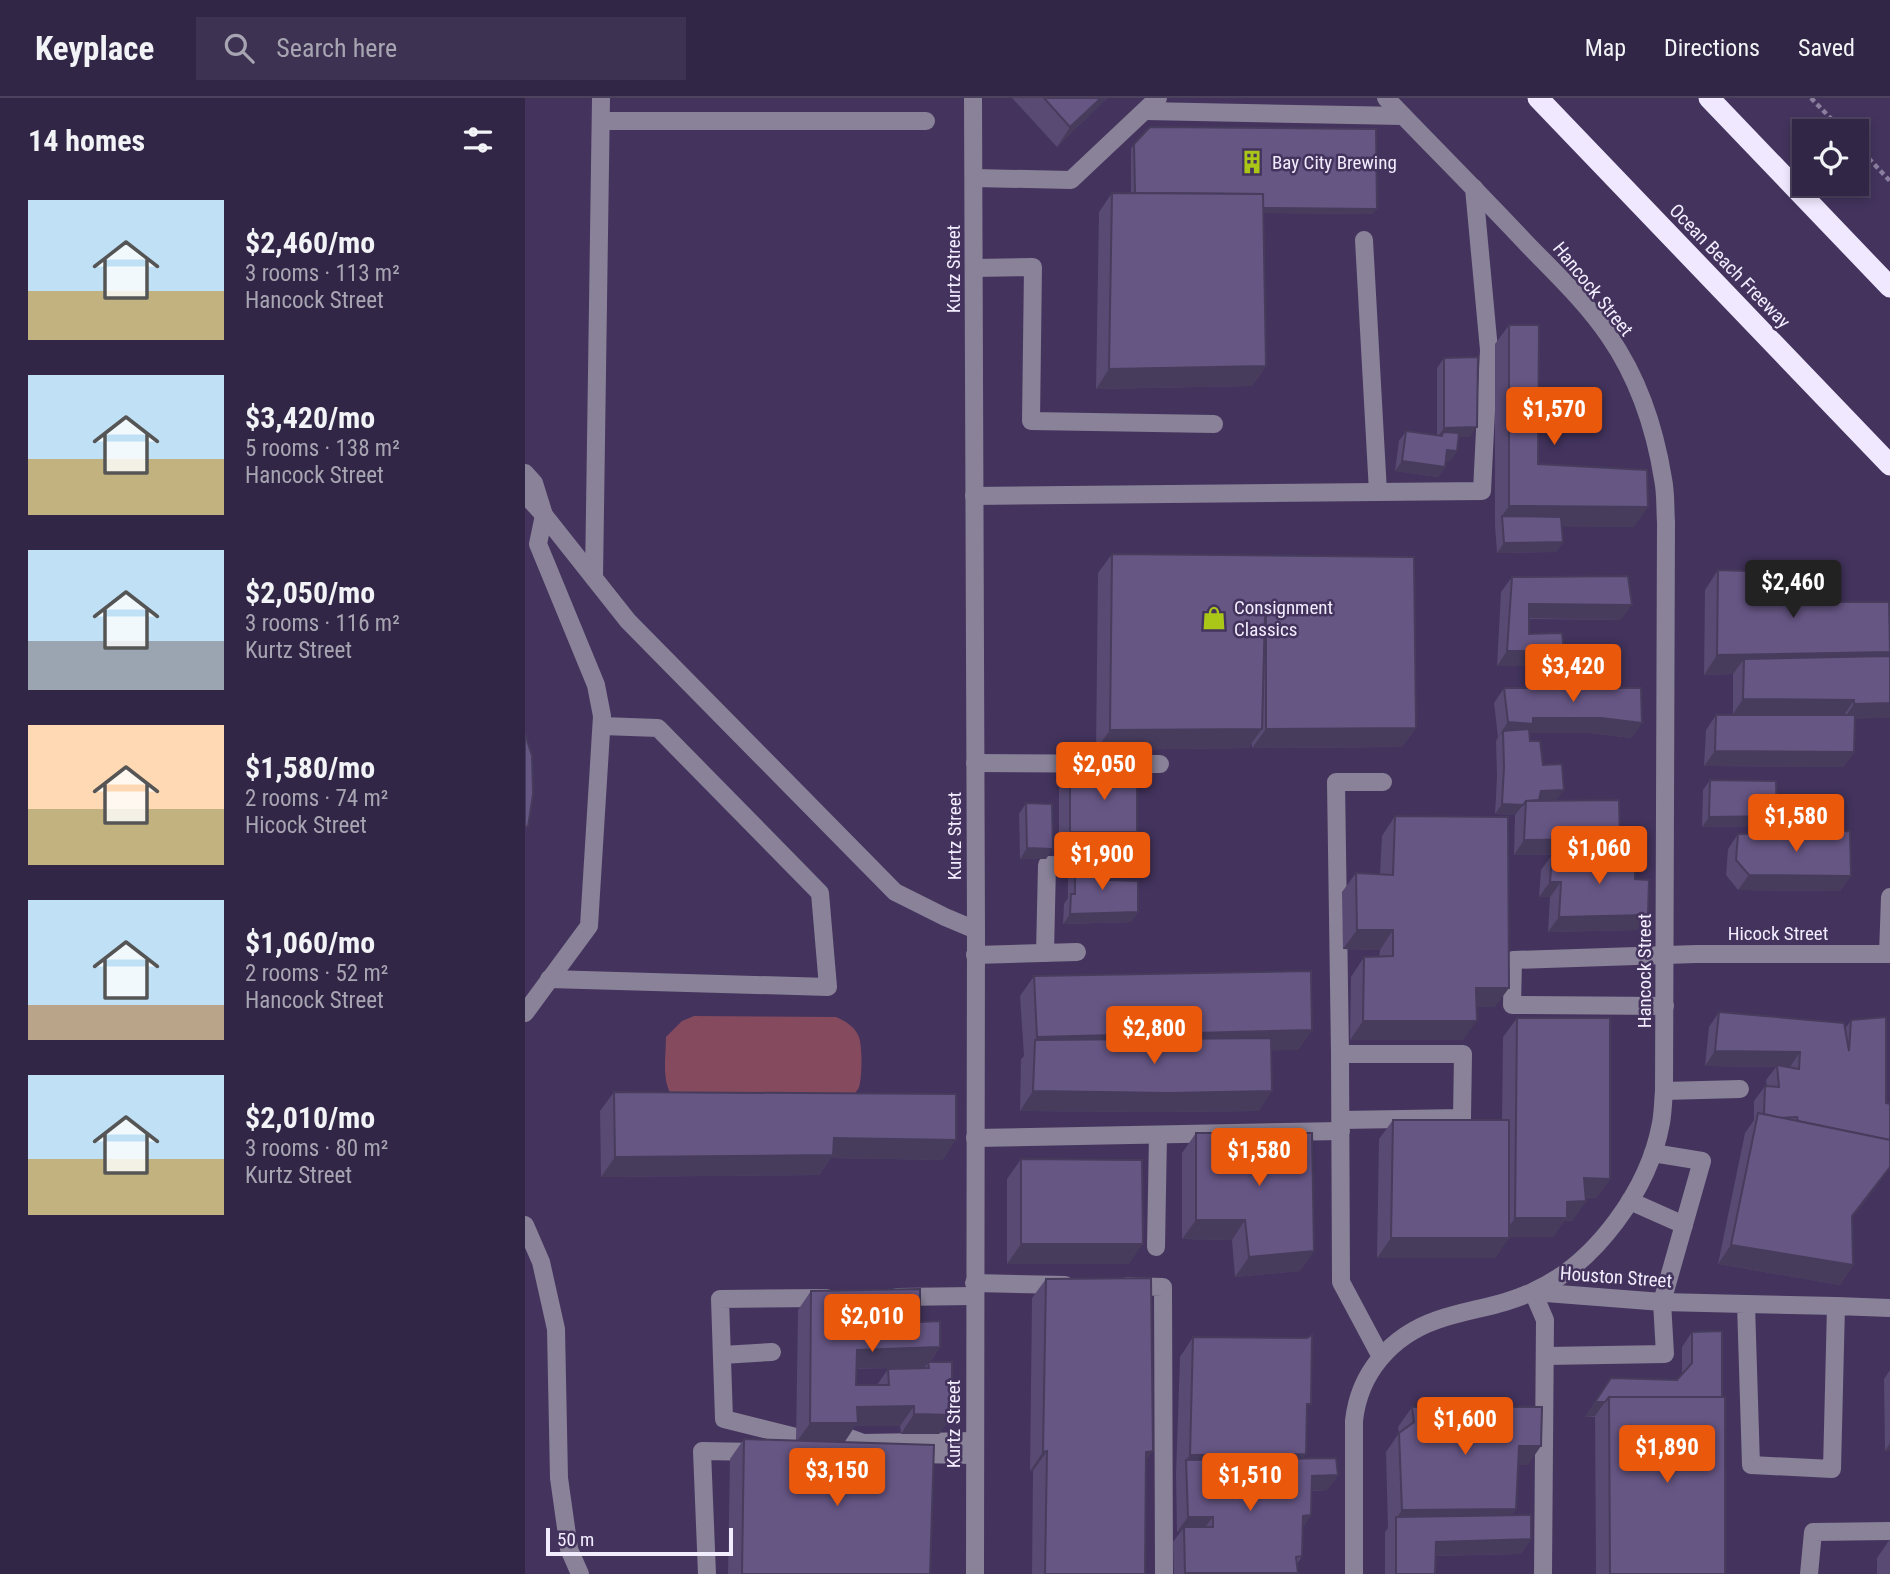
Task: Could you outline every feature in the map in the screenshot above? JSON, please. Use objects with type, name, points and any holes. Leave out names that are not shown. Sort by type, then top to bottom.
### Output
[{"type":"highway","name":"Ocean Beach Freeway","points":[[1538,98],[1890,465]]},
{"type":"highway","points":[[1709,98],[1890,287]]},
{"type":"street","points":[[594,578],[601,98]]},
{"type":"street","name":"Kurtz Street","points":[[973,98],[975,1574]]},
{"type":"street","name":"Hancock Street","points":[[1354,1574],[1355,1412],[1358,1395],[1368,1374],[1381,1357],[1405,1336],[1425,1325],[1495,1306],[1532,1292],[1575,1265],[1602,1237],[1630,1201],[1653,1153],[1661,1122],[1664,1091],[1666,522],[1664,482],[1656,442],[1646,408],[1609,336],[1572,292],[1386,98]]},
{"type":"street","points":[[974,178],[1071,180],[1151,104],[1403,116]]},
{"type":"street","points":[[601,121],[926,121]]},
{"type":"street","points":[[974,496],[1482,491],[1489,350],[1474,188]]},
{"type":"street","points":[[1364,240],[1378,492]]},
{"type":"street","points":[[975,268],[1033,267],[1031,421],[1214,424]]},
{"type":"street","points":[[525,473],[534,483],[544,515],[538,544],[596,685],[602,716],[589,926],[525,1013]]},
{"type":"street","points":[[525,494],[628,621],[895,892],[976,930]]},
{"type":"street","points":[[548,979],[828,987],[820,893],[658,728],[602,726]]},
{"type":"street","points":[[975,763],[1160,764]]},
{"type":"street","points":[[1381,1357],[1341,1282],[1336,782],[1383,782]]},
{"type":"street","points":[[1045,953],[1047,864],[1110,866]]},
{"type":"street","points":[[1889,954],[1890,897]]},
{"type":"street","points":[[975,955],[1077,953]]},
{"type":"street","name":"Hicock Street","points":[[1665,1006],[1512,1005],[1513,960],[1696,954],[1889,954]]},
{"type":"street","points":[[975,1138],[1158,1135],[1462,1118],[1463,1054],[1340,1054]]},
{"type":"street","points":[[1664,1091],[1740,1089]]},
{"type":"street","points":[[1156,1247],[1158,1135]]},
{"type":"street","points":[[1546,1356],[1665,1354],[1662,1302],[1702,1161],[1653,1153]]},
{"type":"street","points":[[1630,1201],[1684,1225]]},
{"type":"street","points":[[525,1225],[541,1262],[557,1329],[559,1478],[569,1549],[580,1574]]},
{"type":"street","points":[[880,1297],[1082,1285]]},
{"type":"street","points":[[1109,1286],[1163,1287],[1164,1574]]},
{"type":"street","points":[[1532,1292],[1545,1320],[1543,1574]]},
{"type":"street","name":"Houston Street","points":[[1532,1292],[1662,1302],[1890,1308]]},
{"type":"street","points":[[707,1574],[702,1451],[787,1449],[724,1419],[720,1299],[840,1298]]},
{"type":"street","points":[[1746,1304],[1751,1465],[1832,1469],[1836,1306]]},
{"type":"street","points":[[722,1355],[772,1352]]},
{"type":"street","points":[[841,1445],[863,1443],[974,1448]]},
{"type":"street","points":[[1809,1574],[1813,1532],[1890,1531]]},
{"type":"path","points":[[1811,98],[1831,119]]},
{"type":"path","points":[[1869,159],[1890,181]]},
{"type":"shaded area","points":[[694,1016],[836,1017],[852,1026],[860,1039],[861,1069],[858,1088],[852,1097],[673,1097],[666,1076],[666,1037],[682,1021]]},
{"type":"building","points":[[1044,98],[1101,98],[1070,127]]},
{"type":"building","name":"Bay City Brewing","points":[[1150,127],[1376,129],[1377,209],[1263,208],[1263,194],[1135,193],[1134,144]]},
{"type":"building","points":[[1112,193],[1263,194],[1266,366],[1109,369]]},
{"type":"building","points":[[1509,325],[1539,325],[1538,464],[1647,470],[1648,507],[1509,506]]},
{"type":"building","points":[[1478,357],[1477,427],[1444,428],[1444,358]]},
{"type":"building","points":[[1406,431],[1442,436],[1443,432],[1459,433],[1457,451],[1447,450],[1445,467],[1402,461]]},
{"type":"building","points":[[1502,516],[1561,517],[1563,542],[1504,543]]},
{"type":"building","points":[[1112,554],[1414,557],[1416,728],[1266,729],[1265,613],[1262,729],[1110,730]]},
{"type":"building","points":[[1718,570],[1779,572],[1780,602],[1889,602],[1890,652],[1717,655]]},
{"type":"building","points":[[1628,576],[1632,605],[1529,604],[1529,634],[1562,633],[1564,651],[1507,651],[1512,577]]},
{"type":"building","points":[[1890,656],[1890,703],[1743,699],[1744,659]]},
{"type":"building","points":[[1504,688],[1641,688],[1642,723],[1601,718],[1533,718],[1533,724],[1508,722]]},
{"type":"building","points":[[1716,715],[1855,715],[1854,752],[1715,751]]},
{"type":"building","points":[[1529,729],[1530,741],[1540,741],[1543,765],[1562,764],[1564,790],[1541,791],[1539,800],[1526,801],[1523,805],[1502,804],[1503,731]]},
{"type":"building","points":[[525,734],[532,756],[533,794],[528,827],[525,826]]},
{"type":"building","points":[[1137,772],[1137,832],[1070,832],[1070,774]]},
{"type":"building","points":[[1710,780],[1776,781],[1777,816],[1709,817]]},
{"type":"building","points":[[1619,800],[1620,839],[1524,840],[1526,801]]},
{"type":"building","points":[[1026,803],[1052,804],[1053,849],[1027,848]]},
{"type":"building","points":[[1395,816],[1508,817],[1509,988],[1476,988],[1477,1021],[1363,1021],[1364,957],[1393,956],[1393,930],[1357,930],[1356,873],[1393,875]]},
{"type":"building","points":[[1850,831],[1851,876],[1749,875],[1736,860],[1738,834]]},
{"type":"building","points":[[1552,855],[1635,856],[1635,879],[1649,880],[1648,915],[1559,917],[1561,882],[1550,882]]},
{"type":"building","points":[[1110,865],[1110,880],[1138,881],[1138,912],[1070,914],[1071,894],[1075,894],[1075,866]]},
{"type":"building","points":[[1311,971],[1312,1030],[1037,1037],[1034,976]]},
{"type":"building","points":[[1719,1012],[1844,1023],[1849,1051],[1851,1020],[1886,1017],[1886,1103],[1890,1104],[1890,1140],[1798,1121],[1797,1117],[1780,1118],[1764,1114],[1765,1086],[1779,1087],[1777,1065],[1799,1069],[1800,1052],[1715,1051]]},
{"type":"building","points":[[1517,1018],[1610,1018],[1610,1179],[1584,1178],[1586,1201],[1567,1202],[1567,1218],[1515,1218]]},
{"type":"building","points":[[1271,1038],[1272,1091],[1033,1091],[1035,1040]]},
{"type":"building","points":[[614,1092],[956,1094],[956,1140],[834,1138],[833,1155],[615,1157]]},
{"type":"building","points":[[1758,1113],[1890,1140],[1890,1167],[1852,1216],[1853,1265],[1731,1245]]},
{"type":"building","points":[[1393,1120],[1509,1120],[1509,1238],[1391,1238]]},
{"type":"building","points":[[1196,1133],[1312,1133],[1314,1251],[1249,1257],[1245,1220],[1196,1220]]},
{"type":"building","points":[[1021,1159],[1142,1160],[1143,1244],[1021,1244]]},
{"type":"building","points":[[1151,1278],[1153,1451],[1146,1452],[1145,1574],[1045,1574],[1047,1451],[1043,1452],[1046,1279]]},
{"type":"building","points":[[920,1289],[920,1322],[940,1321],[940,1347],[857,1350],[856,1385],[889,1385],[888,1369],[929,1368],[928,1362],[952,1362],[952,1415],[914,1414],[914,1406],[857,1407],[858,1423],[810,1423],[811,1291]]},
{"type":"building","points":[[1722,1331],[1722,1397],[1609,1397],[1605,1402],[1595,1402],[1611,1378],[1677,1380],[1692,1363],[1692,1332]]},
{"type":"building","points":[[1312,1335],[1311,1404],[1307,1404],[1306,1454],[1190,1455],[1193,1337],[1307,1338]]},
{"type":"building","points":[[1609,1397],[1725,1397],[1725,1574],[1610,1574]]},
{"type":"building","points":[[1412,1407],[1542,1407],[1541,1446],[1519,1446],[1516,1509],[1402,1510],[1399,1433],[1414,1422]]},
{"type":"building","points":[[744,1439],[934,1445],[930,1574],[742,1574]]},
{"type":"building","points":[[1336,1458],[1338,1475],[1312,1476],[1311,1515],[1303,1516],[1302,1556],[1296,1557],[1298,1573],[1185,1573],[1184,1527],[1213,1527],[1213,1517],[1188,1517],[1186,1460]]},
{"type":"building","points":[[1531,1515],[1531,1539],[1436,1542],[1435,1574],[1396,1574],[1396,1517]]},
{"type":"place","name":"Bay City Brewing","points":[[1252,162]]},
{"type":"place","name":"Consignment Classics","points":[[1214,618]]}]
